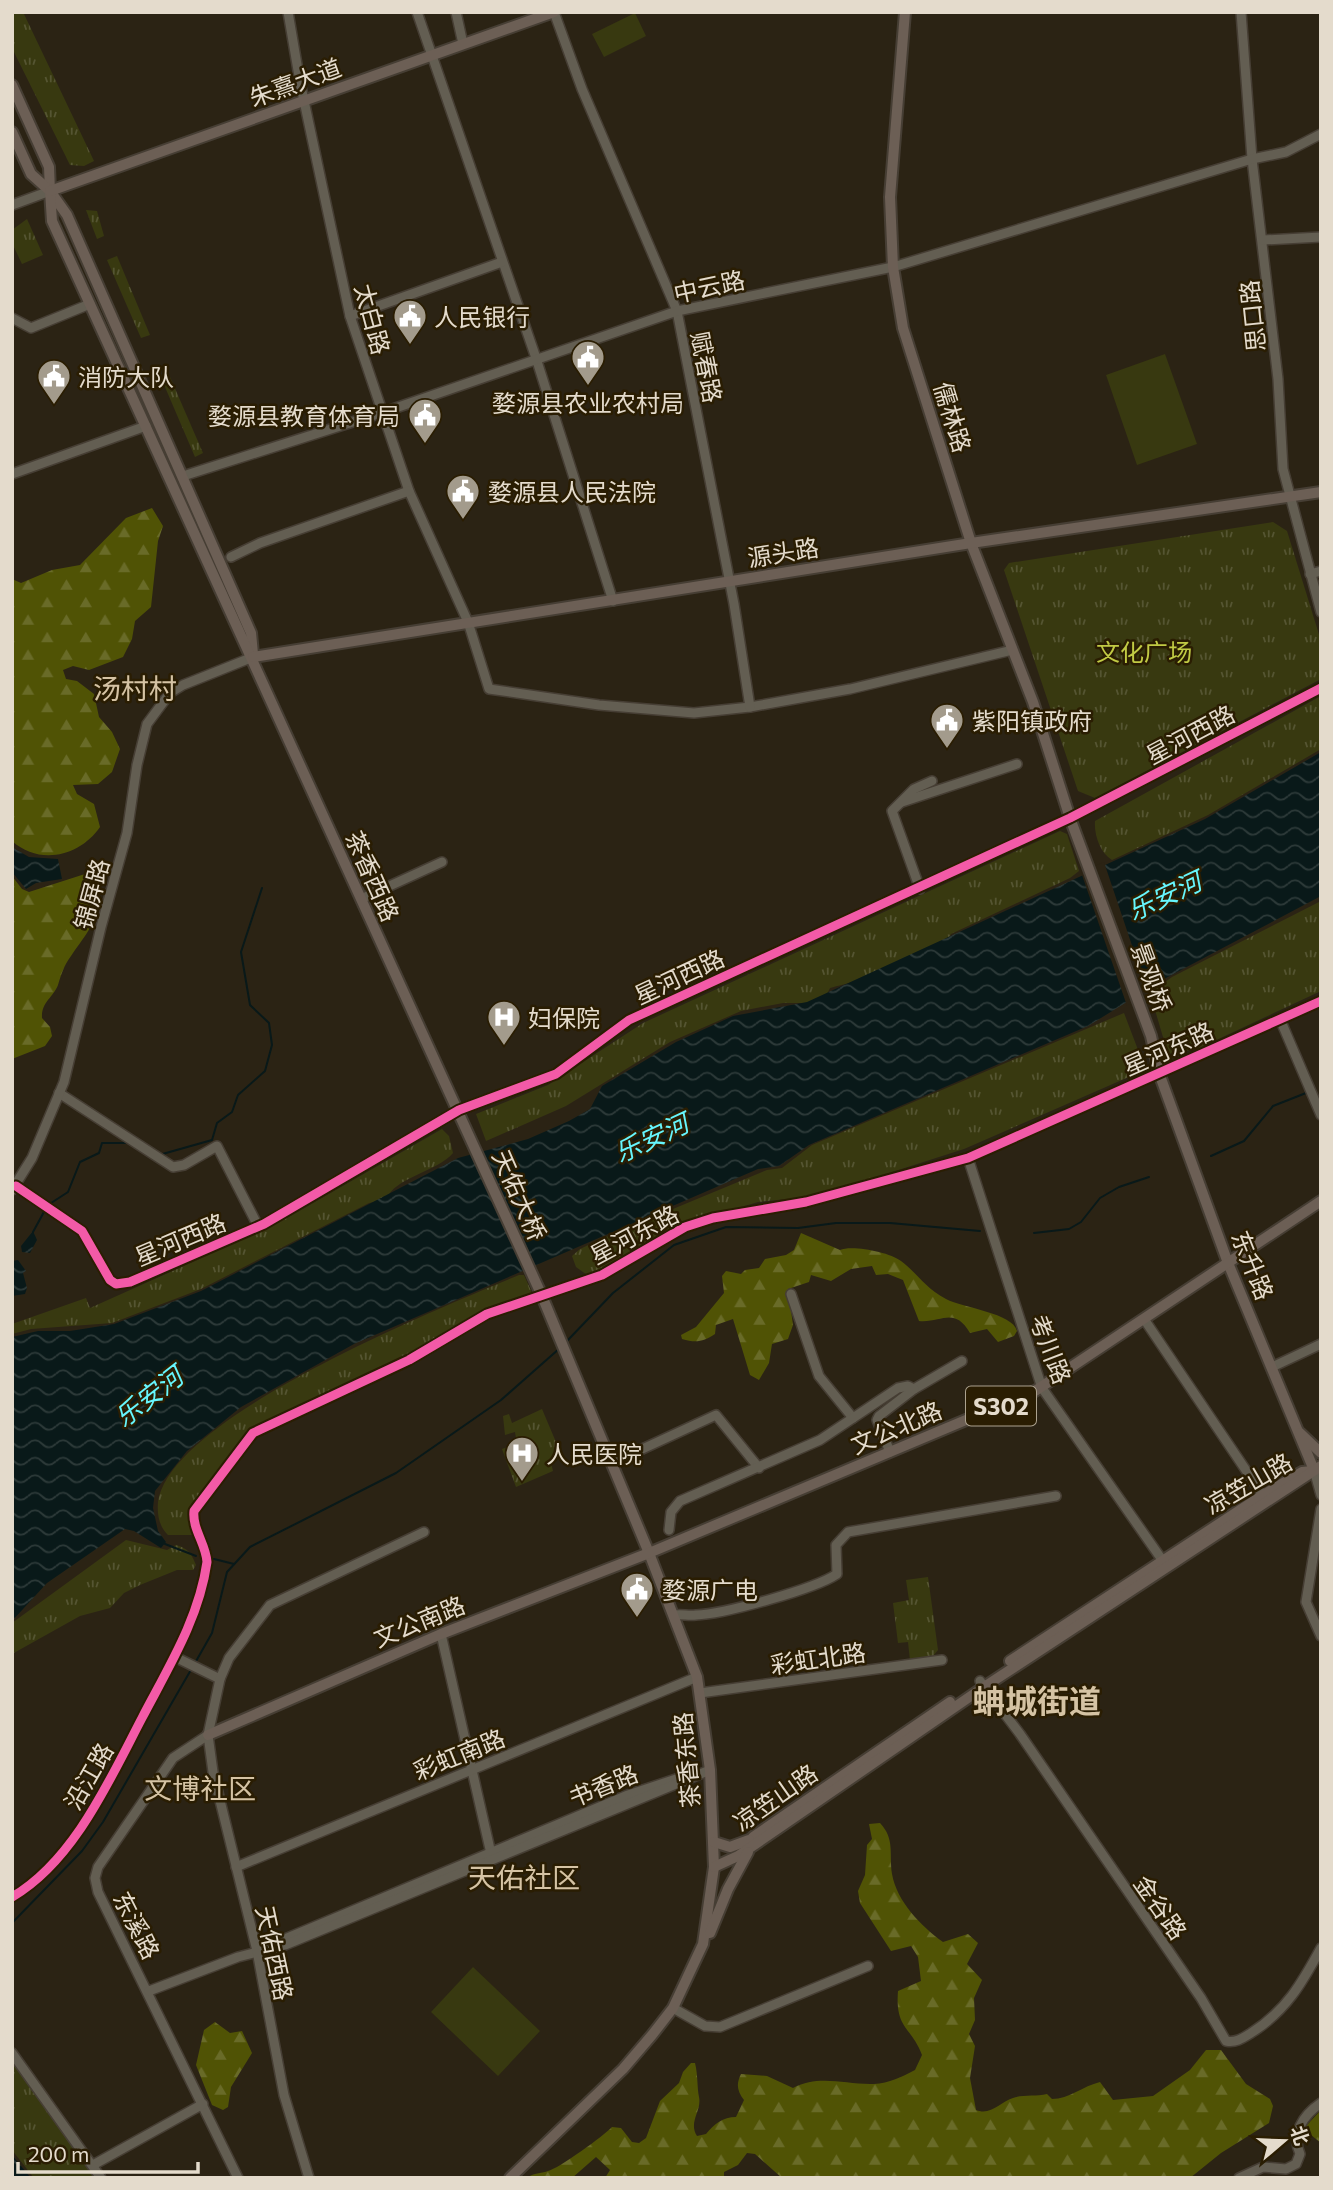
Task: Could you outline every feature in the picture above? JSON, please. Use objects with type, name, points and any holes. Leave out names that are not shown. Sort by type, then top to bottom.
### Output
[{"type":"main road","name":"朱熹大道","points":[[50,191],[554,12]]},
{"type":"main road","name":"儒林路","points":[[905,12],[891,152],[893,267],[903,328],[971,543],[1033,702],[1070,818]]},
{"type":"main road","points":[[12,85],[49,167],[52,221],[239,637],[253,657]]},
{"type":"main road","points":[[12,132],[31,174],[50,191],[67,215],[251,633],[253,657]]},
{"type":"main road","name":"源头路","points":[[253,657],[971,543],[1321,492]]},
{"type":"main road","name":"茶香西路","points":[[253,657],[360,899],[443,1081],[459,1110]]},
{"type":"main road","name":"景观桥","points":[[1070,818],[1085,852],[1151,1036],[1159,1073]]},
{"type":"main road","name":"东升路","points":[[1159,1073],[1228,1263],[1296,1430],[1318,1470]]},
{"type":"main road","name":"天佑大桥","points":[[459,1110],[542,1296]]},
{"type":"main road","name":"文公北路","points":[[649,1553],[1042,1388],[1321,1200]]},
{"type":"main road","name":"茶香东路","points":[[510,2178],[623,2068],[673,2008],[703,1944],[715,1867],[710,1770],[697,1677],[675,1615],[542,1296]]},
{"type":"main road","points":[[1296,1430],[1321,1453]]},
{"type":"main road","name":"凉笠山路","points":[[715,1867],[982,1684],[1302,1472],[1318,1470]]},
{"type":"main road","name":"文公南路","points":[[208,1735],[441,1634],[649,1553]]},
{"type":"main road","points":[[714,1842],[730,1847],[751,1843]]},
{"type":"main road","points":[[703,1944],[751,1843]]},
{"type":"street","name":"太白路","points":[[288,12],[350,316],[409,491],[468,622],[485,681],[495,692],[524,692],[599,705],[694,713],[750,707],[850,690],[1012,650]]},
{"type":"street","points":[[417,12],[536,358],[613,601]]},
{"type":"street","points":[[456,12],[463,44]]},
{"type":"street","name":"赋春路","points":[[554,12],[582,89],[677,312],[750,707]]},
{"type":"street","name":"思口路","points":[[1241,12],[1252,159],[1263,240],[1289,498],[1321,612]]},
{"type":"street","name":"中云路","points":[[183,476],[381,413],[677,312],[893,267],[1252,159],[1286,152],[1321,134]]},
{"type":"street","points":[[12,205],[50,191]]},
{"type":"street","points":[[1263,240],[1321,237]]},
{"type":"street","points":[[350,316],[502,262]]},
{"type":"street","points":[[12,318],[31,328],[90,304]]},
{"type":"street","points":[[12,474],[146,426]]},
{"type":"street","points":[[232,557],[260,543],[409,491]]},
{"type":"street","points":[[1310,574],[1321,571]]},
{"type":"street","name":"锦屏路","points":[[14,1188],[32,1158],[59,1093],[127,833],[137,765],[147,724],[154,711],[177,689],[211,671],[253,657]]},
{"type":"street","name":"星河西路","points":[[14,1188],[47,1206],[82,1231],[104,1271],[116,1284],[130,1282],[258,1226],[459,1110],[553,1076],[629,1020],[1070,818],[1321,688]]},
{"type":"street","points":[[897,804],[1017,764]]},
{"type":"street","points":[[920,889],[892,811],[914,789],[932,781]]},
{"type":"street","points":[[360,899],[442,862]]},
{"type":"street","name":"星河东路","points":[[175,1657],[187,1635],[207,1562],[194,1511],[253,1433],[410,1360],[487,1314],[601,1275],[685,1227],[713,1218],[806,1202],[968,1158],[1321,1001]]},
{"type":"street","points":[[1280,1019],[1321,1115]]},
{"type":"street","points":[[59,1093],[178,1168],[217,1146],[258,1226]]},
{"type":"street","name":"考川路","points":[[968,1158],[1042,1388],[1165,1563]]},
{"type":"street","points":[[791,1294],[819,1376],[853,1418]]},
{"type":"street","points":[[1144,1319],[1265,1499]]},
{"type":"street","points":[[1272,1367],[1321,1344]]},
{"type":"street","points":[[890,1452],[877,1417],[914,1390],[962,1361]]},
{"type":"street","points":[[669,1530],[671,1512],[680,1501],[820,1440],[898,1388],[908,1386],[914,1390]]},
{"type":"street","points":[[612,1463],[716,1415],[759,1468]]},
{"type":"street","points":[[1318,1470],[1321,1494]]},
{"type":"street","points":[[675,1615],[697,1615],[800,1591],[832,1577],[837,1574],[836,1545],[848,1532],[1056,1496]]},
{"type":"street","points":[[1321,1509],[1306,1602],[1321,1636]]},
{"type":"street","points":[[208,1735],[220,1679],[229,1658],[270,1605],[424,1532]]},
{"type":"street","points":[[441,1634],[491,1856]]},
{"type":"street","points":[[175,1657],[220,1679]]},
{"type":"street","name":"沿江路","points":[[12,1898],[62,1853],[96,1805],[175,1657]]},
{"type":"street","name":"彩虹北路","points":[[700,1693],[942,1660]]},
{"type":"street","name":"彩虹南路","points":[[236,1867],[697,1677]]},
{"type":"street","name":"金谷路","points":[[982,1684],[1020,1734],[1201,1998],[1226,2041],[1242,2039],[1279,2014],[1296,1994],[1321,1948]]},
{"type":"street","name":"天佑西路","points":[[208,1735],[213,1772],[257,1951],[284,2095],[309,2178]]},
{"type":"street","name":"东溪路","points":[[208,1735],[173,1758],[98,1867],[95,1878],[98,1892],[238,2178]]},
{"type":"street","name":"书香路","points":[[149,1992],[491,1856],[678,1776],[710,1770]]},
{"type":"street","points":[[673,2008],[705,2026],[720,2027],[868,1966]]},
{"type":"street","points":[[1311,1966],[1321,1972]]},
{"type":"street","points":[[12,2053],[101,2178]]},
{"type":"street","points":[[1239,2178],[1263,2167],[1286,2169],[1296,2164],[1300,2154],[1296,2139],[1300,2125],[1321,2103]]},
{"type":"street","points":[[93,2165],[203,2104]]},
{"type":"green space","points":[[12,12],[23,12],[94,161],[84,166],[70,165],[12,48]]},
{"type":"green space","points":[[635,13],[646,36],[604,57],[592,34]]},
{"type":"green space","points":[[86,210],[97,211],[104,236],[97,239]]},
{"type":"green space","points":[[27,219],[43,255],[22,264],[12,243],[12,230]]},
{"type":"green space","points":[[117,256],[150,335],[141,338],[107,260]]},
{"type":"green space","points":[[1165,354],[1197,444],[1137,465],[1106,375]]},
{"type":"green space","points":[[170,377],[203,453],[195,457],[162,380]]},
{"type":"green space","points":[[152,508],[163,526],[158,541],[151,607],[135,621],[132,639],[123,657],[89,670],[73,666],[63,670],[66,679],[77,681],[94,694],[99,717],[112,732],[120,749],[112,772],[98,784],[73,785],[77,794],[94,804],[100,827],[92,837],[71,851],[47,855],[23,849],[12,841],[12,579],[21,583],[52,570],[80,565],[126,518]]},
{"type":"green space","name":"文化广场","points":[[1273,522],[1287,531],[1321,641],[1321,679],[1095,798],[1078,791],[1004,570],[1009,563]]},
{"type":"green space","points":[[1321,696],[1321,749],[1208,815],[1112,860],[1104,853],[1097,838],[1095,821]]},
{"type":"green space","points":[[1060,831],[1067,834],[1079,871],[1070,878],[951,934],[931,953],[915,961],[878,975],[830,988],[826,996],[811,1003],[783,1003],[741,1011],[670,1042],[566,1106],[486,1141],[476,1114],[548,1085],[643,1023]]},
{"type":"green space","points":[[85,874],[93,884],[96,910],[91,926],[66,963],[56,989],[43,1008],[42,1018],[50,1027],[52,1036],[45,1046],[12,1059],[12,876],[22,889],[29,892]]},
{"type":"green space","points":[[1321,901],[1321,991],[1197,1049],[1168,1054],[1150,993],[1172,977]]},
{"type":"green space","points":[[1124,1013],[1143,1063],[1131,1076],[964,1149],[817,1196],[758,1202],[686,1223],[590,1277],[576,1267],[572,1256],[603,1238],[767,1170],[782,1168],[812,1145]]},
{"type":"green space","points":[[442,1129],[449,1136],[453,1153],[446,1160],[406,1180],[391,1192],[387,1199],[369,1203],[201,1289],[112,1323],[31,1329],[12,1334],[12,1324],[86,1298],[90,1308],[273,1226]]},
{"type":"green space","points":[[801,1233],[840,1250],[861,1249],[895,1258],[946,1299],[997,1315],[1007,1320],[1017,1331],[1014,1336],[998,1342],[987,1329],[970,1333],[959,1320],[953,1318],[919,1321],[903,1280],[888,1274],[876,1275],[872,1266],[851,1269],[831,1281],[811,1275],[809,1282],[788,1289],[793,1325],[788,1339],[772,1344],[769,1363],[759,1380],[750,1375],[733,1319],[716,1325],[715,1334],[707,1339],[682,1339],[681,1335],[696,1327],[724,1293],[722,1276],[726,1271],[741,1274],[745,1270],[759,1268],[765,1259],[786,1255],[794,1250]]},
{"type":"green space","points":[[524,1275],[533,1295],[252,1432],[196,1504],[193,1535],[168,1535],[162,1528],[158,1502],[174,1469],[209,1435],[257,1401],[314,1368],[432,1312]]},
{"type":"green space","points":[[542,1409],[561,1454],[550,1459],[553,1471],[516,1487],[502,1449],[517,1444],[515,1432],[505,1435],[503,1416],[509,1414],[512,1423]]},
{"type":"green space","points":[[126,1540],[167,1550],[176,1545],[189,1552],[196,1565],[193,1570],[177,1570],[140,1585],[124,1593],[110,1608],[80,1616],[12,1654],[12,1623]]},
{"type":"green space","points":[[928,1577],[938,1650],[933,1656],[910,1660],[908,1642],[898,1643],[893,1603],[909,1600],[906,1580]]},
{"type":"green space","points":[[880,1823],[890,1841],[895,1884],[911,1912],[926,1929],[943,1942],[968,1934],[978,1943],[967,1964],[982,1980],[974,1998],[975,2020],[969,2034],[975,2046],[970,2078],[976,2110],[991,2110],[1021,2096],[1047,2094],[1052,2099],[1058,2098],[1100,2082],[1113,2100],[1153,2096],[1190,2070],[1206,2050],[1221,2050],[1246,2084],[1270,2099],[1273,2106],[1269,2123],[1221,2153],[1190,2178],[782,2178],[755,2154],[747,2153],[738,2165],[724,2172],[724,2178],[605,2178],[610,2170],[596,2157],[572,2178],[527,2178],[561,2164],[612,2127],[621,2128],[632,2142],[639,2143],[646,2138],[660,2101],[679,2083],[683,2072],[691,2063],[695,2063],[697,2072],[699,2107],[694,2126],[697,2136],[706,2134],[723,2120],[736,2117],[744,2100],[738,2087],[741,2074],[767,2076],[793,2088],[823,2081],[880,2083],[915,2070],[922,2055],[901,2020],[898,1991],[921,1981],[918,1957],[911,1946],[891,1951],[860,1903],[858,1891],[865,1875],[867,1845],[872,1839],[869,1824]]},
{"type":"green space","points":[[473,1967],[540,2031],[498,2076],[431,2012]]},
{"type":"green space","points":[[215,2022],[230,2033],[242,2031],[252,2053],[231,2087],[228,2107],[223,2110],[212,2105],[196,2065],[204,2030]]},
{"type":"green space","points":[[12,2058],[95,2178],[34,2178],[12,2150]]},
{"type":"green space","points":[[1321,2110],[1321,2143],[1306,2131],[1306,2126]]},
{"type":"water","name":"乐安河","points":[[1321,752],[1321,896],[1164,979],[1088,1026],[809,1145],[779,1166],[758,1169],[354,1344],[241,1407],[187,1451],[155,1491],[153,1508],[158,1531],[166,1542],[161,1548],[134,1531],[125,1529],[47,1583],[12,1621],[12,1337],[38,1331],[70,1331],[114,1324],[201,1291],[458,1158],[528,1139],[569,1121],[590,1109],[602,1086],[676,1042],[733,1016],[807,1002],[1205,819]]},
{"type":"water","points":[[12,847],[29,857],[58,859],[62,879],[36,883],[26,889],[12,872]]},
{"type":"water","points":[[33,1231],[37,1240],[30,1253],[22,1252],[21,1246]]},
{"type":"water","points":[[18,1260],[26,1271],[23,1273],[27,1288],[25,1294],[12,1296],[12,1261]]},
{"type":"water","points":[[12,2155],[31,2178],[12,2178]]},
{"type":"pier","points":[[1104,862],[1148,993],[1127,1006],[1081,872]]},
{"type":"waterway","points":[[159,1155],[212,1140],[217,1123],[232,1112],[238,1095],[265,1071],[272,1045],[269,1023],[250,1005],[241,952],[262,888]]},
{"type":"waterway","points":[[1211,1156],[1244,1141],[1273,1106],[1306,1093]]},
{"type":"waterway","points":[[48,1205],[68,1192],[80,1162],[99,1153],[102,1143],[128,1143],[135,1147]]},
{"type":"waterway","points":[[142,1152],[155,1159]]},
{"type":"waterway","points":[[1034,1233],[1069,1229],[1081,1222],[1100,1198],[1119,1187],[1149,1177]]},
{"type":"waterway","points":[[33,1232],[45,1210]]},
{"type":"waterway","points":[[567,1341],[613,1293],[674,1245],[726,1227],[798,1228],[836,1223],[890,1223],[980,1231]]},
{"type":"waterway","points":[[195,1663],[212,1633],[227,1572],[250,1547],[396,1473],[501,1400],[560,1348]]},
{"type":"waterway","points":[[165,1544],[196,1556]]},
{"type":"waterway","points":[[214,1559],[234,1564]]},
{"type":"waterway","points":[[12,1923],[82,1851],[103,1822],[192,1668]]},
{"type":"cycle path","points":[[16,1186],[82,1231],[110,1280],[116,1284],[130,1282],[264,1224],[459,1110],[556,1074],[629,1020],[1070,818],[1321,688]]},
{"type":"cycle path","points":[[12,1897],[34,1881],[72,1841],[117,1767],[172,1662],[190,1623],[207,1562],[195,1524],[194,1511],[253,1433],[409,1360],[487,1314],[602,1275],[685,1227],[713,1218],[806,1202],[968,1158],[1321,1001]]},
{"type":"place","name":"人民银行","points":[[410,346]]},
{"type":"place","name":"婺源县农业农村局","points":[[588,387]]},
{"type":"place","name":"消防大队","points":[[54,406]]},
{"type":"place","name":"婺源县教育体育局","points":[[425,445]]},
{"type":"place","name":"婺源县人民法院","points":[[463,521]]},
{"type":"place","name":"紫阳镇政府","points":[[947,750]]},
{"type":"place","name":"妇保院","points":[[504,1047]]},
{"type":"place","name":"人民医院","points":[[522,1483]]},
{"type":"place","name":"婺源广电","points":[[637,1619]]},
{"type":"district","name":"汤村村","points":[[135,688]]},
{"type":"district","name":"蚺城街道","points":[[1037,1700]]},
{"type":"district","name":"文博社区","points":[[200,1788]]},
{"type":"district","name":"天佑社区","points":[[524,1877]]}]
